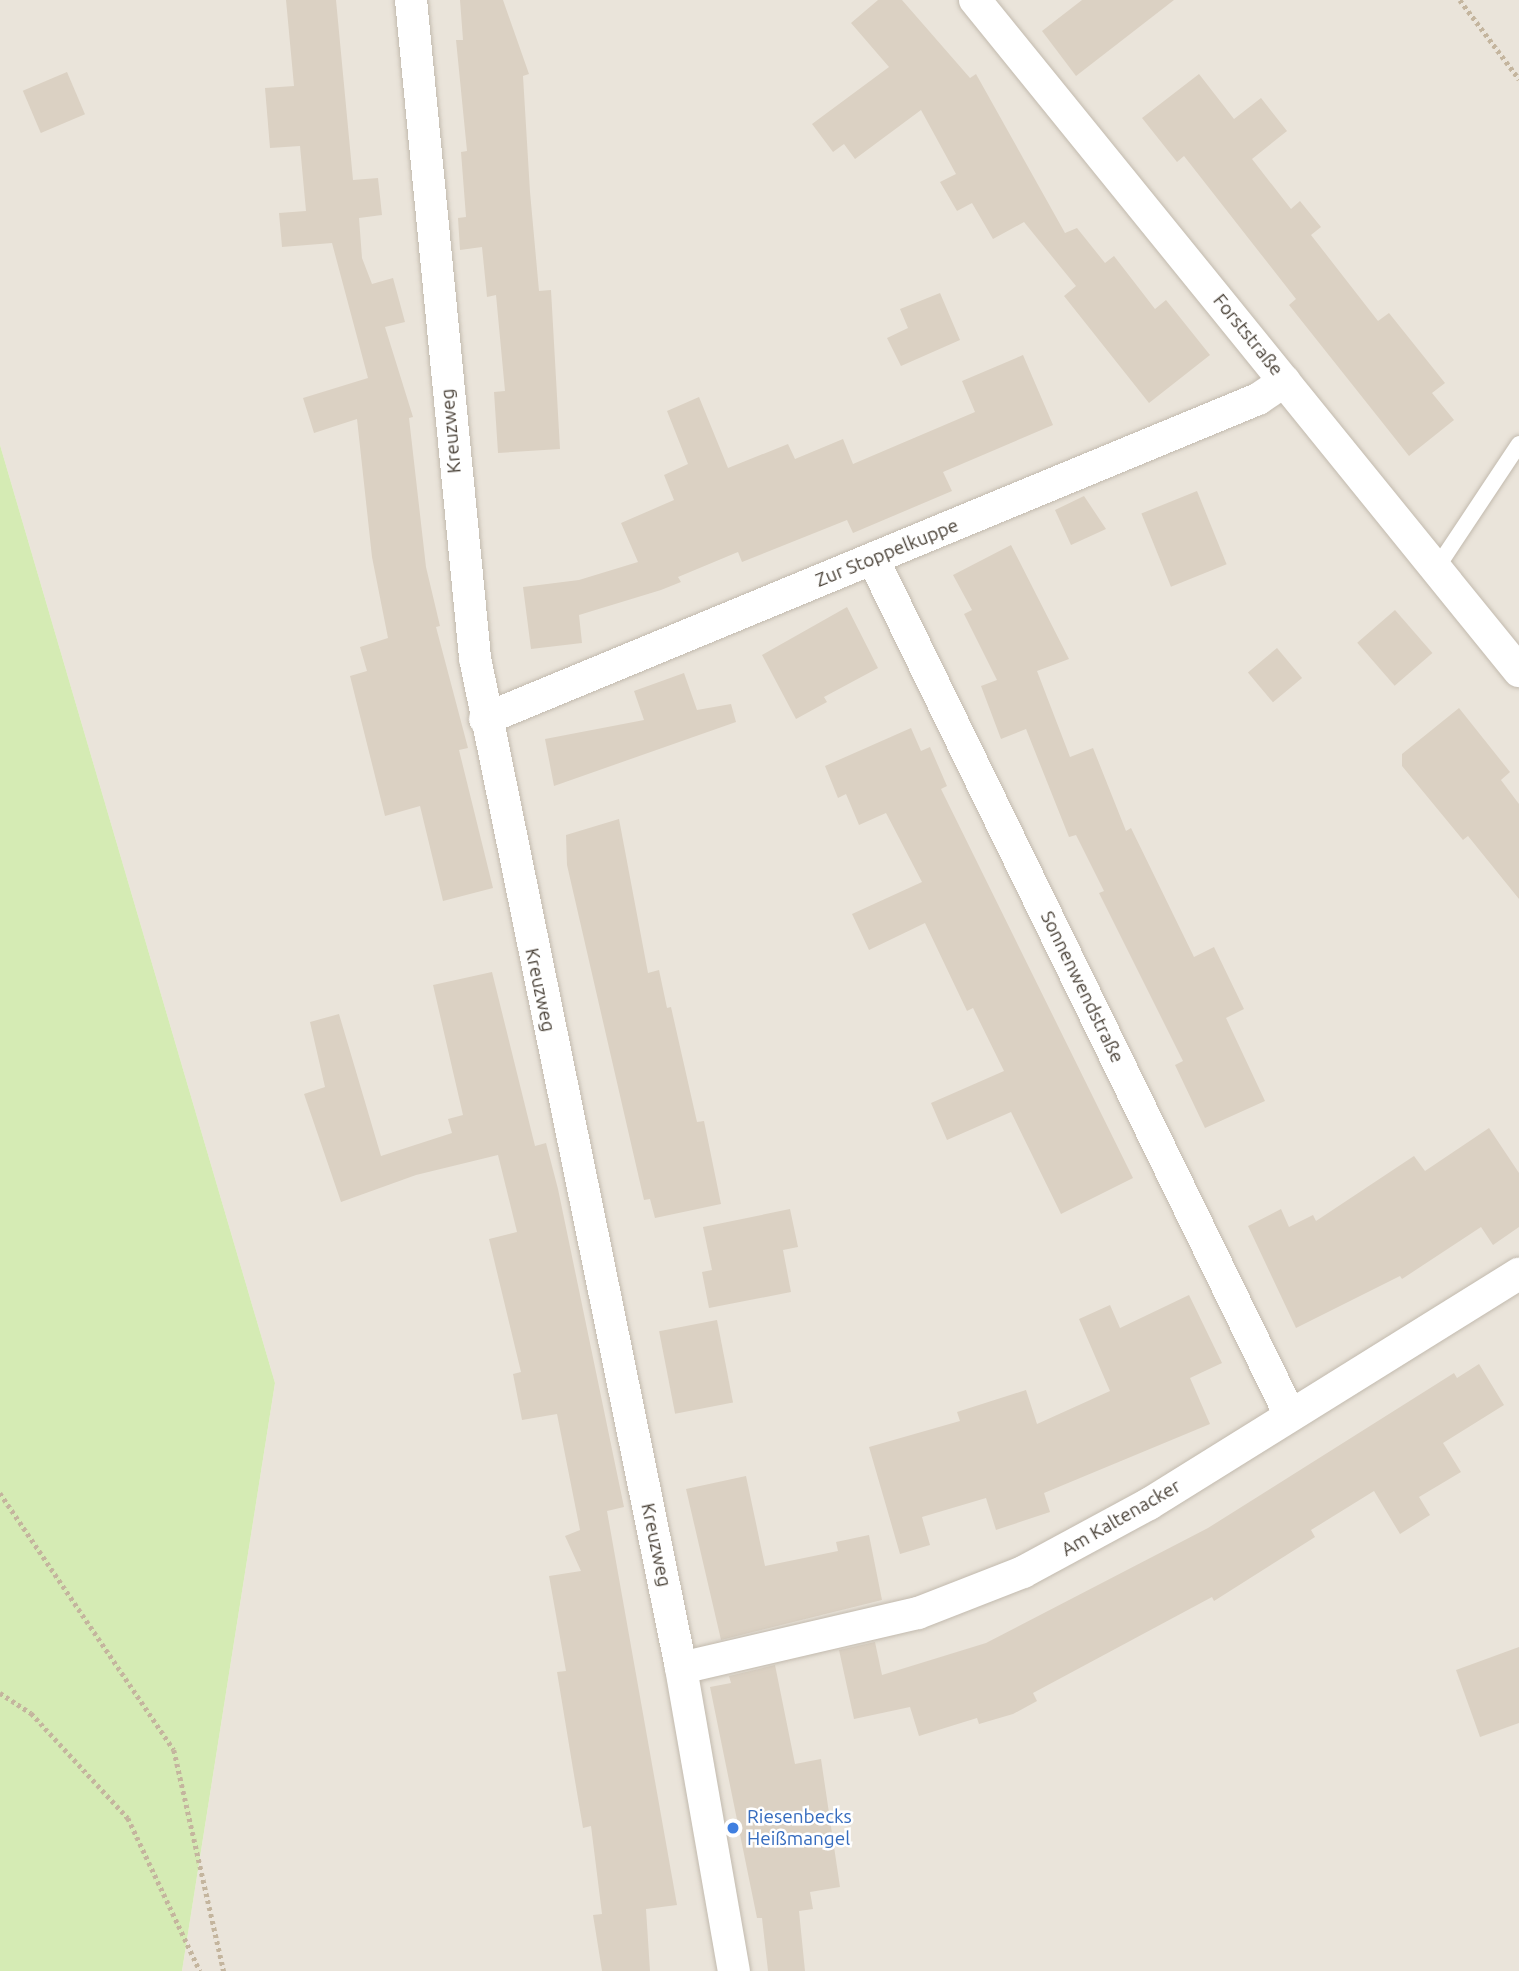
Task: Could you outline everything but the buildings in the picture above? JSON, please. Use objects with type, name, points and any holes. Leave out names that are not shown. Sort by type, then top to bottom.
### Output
[{"type":"street","name":"Kreuzweg","points":[[411,0],[464,563],[485,719],[681,1668],[734,1971]]},
{"type":"street","name":"Forststraße","points":[[975,0],[1519,671]]},
{"type":"street","name":"Zur Stoppelkuppe","points":[[485,719],[1258,399],[1285,381]]},
{"type":"street","name":"Sonnenwendstraße","points":[[873,559],[1290,1415]]},
{"type":"street","name":"Am Kaltenacker","points":[[681,1668],[918,1613],[968,1596],[1084,1541],[1519,1274]]},
{"type":"lane","points":[[1436,569],[1519,444]]},
{"type":"path","points":[[1460,0],[1519,79]]},
{"type":"path","points":[[0,1493],[174,1750],[224,1971]]},
{"type":"path","points":[[0,1693],[31,1713],[128,1818],[200,1971]]},
{"type":"shaded area","points":[[0,0],[1519,0],[1519,1971],[182,1971],[275,1383],[0,445]]},
{"type":"green space","points":[[0,445],[275,1383],[182,1971],[0,1971]]},
{"type":"place","name":"Riesenbecks Heißmangel","points":[[733,1828]]}]
